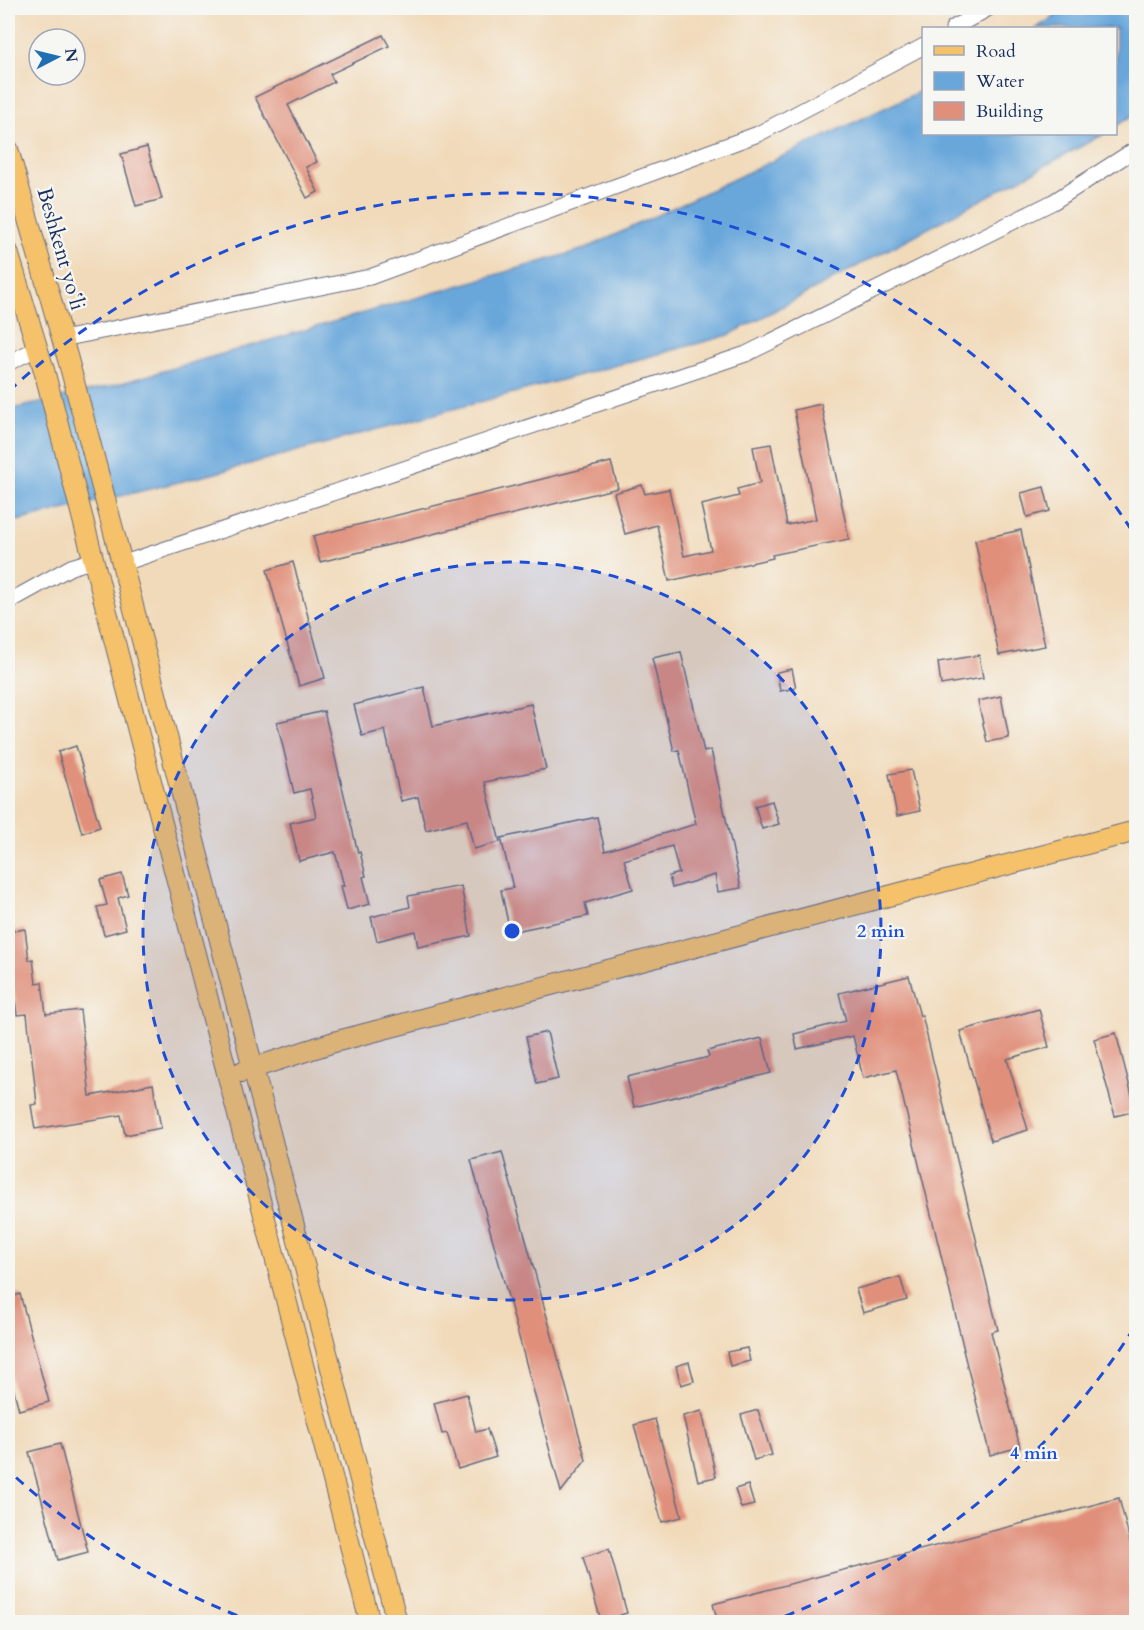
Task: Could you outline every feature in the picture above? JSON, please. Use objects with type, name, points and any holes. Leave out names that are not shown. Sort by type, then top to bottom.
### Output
[{"type":"main road","name":"Beshkent yoʻli","points":[[8,149],[69,363],[117,544],[397,1623]]},
{"type":"main road","points":[[8,252],[44,370],[370,1623]]},
{"type":"main road","points":[[228,1076],[334,1042],[1137,831]]},
{"type":"street","points":[[955,27],[989,8]]},
{"type":"street","points":[[62,339],[370,277],[758,134],[922,47]]},
{"type":"street","points":[[121,564],[746,354],[1053,202],[1137,149]]},
{"type":"street","points":[[8,363],[38,348]]},
{"type":"street","points":[[8,602],[93,556]]},
{"type":"water","points":[[1069,8],[1136,8],[1136,113],[1117,125],[1117,27],[1038,27]]},
{"type":"water","points":[[922,90],[922,135],[1102,135],[729,335],[212,474],[8,523],[8,410],[108,387],[585,249]]},
{"type":"building","points":[[383,35],[389,46],[330,74],[334,82],[288,105],[317,162],[306,167],[318,192],[307,198],[255,97]]},
{"type":"building","points":[[147,147],[162,199],[136,206],[121,154]]},
{"type":"building","points":[[821,404],[849,539],[772,555],[773,558],[669,581],[657,525],[625,534],[614,493],[642,485],[645,494],[669,489],[684,556],[711,550],[701,505],[739,496],[737,489],[760,483],[753,447],[771,444],[787,525],[816,519],[794,410]]},
{"type":"building","points":[[611,462],[618,488],[320,562],[313,536]]},
{"type":"building","points":[[1044,487],[1050,511],[1027,517],[1021,493]]},
{"type":"building","points":[[1021,530],[1045,646],[999,655],[975,540]]},
{"type":"building","points":[[293,562],[325,678],[299,686],[267,570]]},
{"type":"building","points":[[681,652],[704,752],[711,750],[741,888],[718,892],[715,875],[672,888],[669,876],[679,873],[672,846],[624,860],[633,889],[585,903],[588,916],[510,932],[501,890],[513,888],[501,838],[597,817],[605,851],[696,824],[679,750],[674,751],[652,658]]},
{"type":"building","points":[[979,655],[983,678],[941,685],[938,662]]},
{"type":"building","points":[[792,669],[796,688],[780,691],[777,672]]},
{"type":"building","points":[[424,687],[433,726],[531,704],[546,769],[485,782],[500,842],[474,849],[467,820],[426,830],[418,797],[401,801],[385,730],[362,736],[354,705]]},
{"type":"building","points":[[1001,696],[1009,738],[987,742],[978,701]]},
{"type":"building","points":[[324,711],[358,853],[360,852],[366,876],[363,877],[370,904],[347,910],[341,886],[344,886],[335,852],[299,861],[290,823],[316,817],[310,789],[294,793],[277,722]]},
{"type":"building","points":[[76,746],[100,827],[82,833],[58,752]]},
{"type":"building","points":[[911,770],[920,811],[897,816],[889,774]]},
{"type":"building","points":[[772,801],[779,824],[762,829],[755,806]]},
{"type":"building","points":[[122,874],[128,895],[118,898],[126,929],[104,935],[97,907],[107,905],[100,880]]},
{"type":"building","points":[[461,886],[471,936],[418,947],[415,931],[377,941],[371,917],[410,907],[408,896]]},
{"type":"building","points":[[25,929],[29,960],[33,959],[36,983],[42,982],[46,1014],[80,1010],[90,1096],[153,1084],[161,1128],[125,1135],[121,1115],[35,1129],[31,1105],[37,1104],[27,1014],[17,1015],[8,950],[8,932]]},
{"type":"building","points":[[909,976],[920,1016],[922,1015],[998,1330],[991,1332],[1020,1447],[990,1455],[896,1070],[863,1078],[853,1036],[797,1049],[794,1034],[846,1021],[839,993]]},
{"type":"building","points":[[1039,1009],[1049,1047],[1007,1059],[1028,1130],[991,1141],[960,1031]]},
{"type":"building","points":[[547,1032],[558,1079],[537,1084],[526,1037]]},
{"type":"building","points":[[1116,1033],[1136,1111],[1115,1116],[1094,1039]]},
{"type":"building","points":[[762,1038],[771,1073],[634,1107],[627,1077],[709,1057],[707,1051]]},
{"type":"building","points":[[502,1152],[586,1460],[561,1492],[471,1160]]},
{"type":"building","points":[[900,1277],[907,1300],[863,1313],[856,1289]]},
{"type":"building","points":[[20,1294],[49,1402],[19,1410],[8,1368],[8,1298]]},
{"type":"building","points":[[747,1348],[750,1361],[730,1366],[727,1352]]},
{"type":"building","points":[[689,1362],[694,1381],[681,1385],[676,1366]]},
{"type":"building","points":[[467,1394],[476,1432],[487,1429],[496,1457],[458,1469],[447,1433],[442,1434],[434,1403]]},
{"type":"building","points":[[758,1410],[772,1455],[754,1460],[741,1415]]},
{"type":"building","points":[[702,1411],[716,1477],[698,1481],[683,1416]]},
{"type":"building","points":[[655,1419],[682,1517],[662,1522],[634,1425]]},
{"type":"building","points":[[60,1444],[88,1552],[58,1560],[29,1452]]},
{"type":"building","points":[[748,1485],[754,1505],[741,1508],[735,1489]]},
{"type":"building","points":[[1119,1498],[1137,1569],[1137,1623],[718,1623],[713,1604]]},
{"type":"building","points":[[609,1549],[627,1613],[601,1621],[583,1557]]}]
